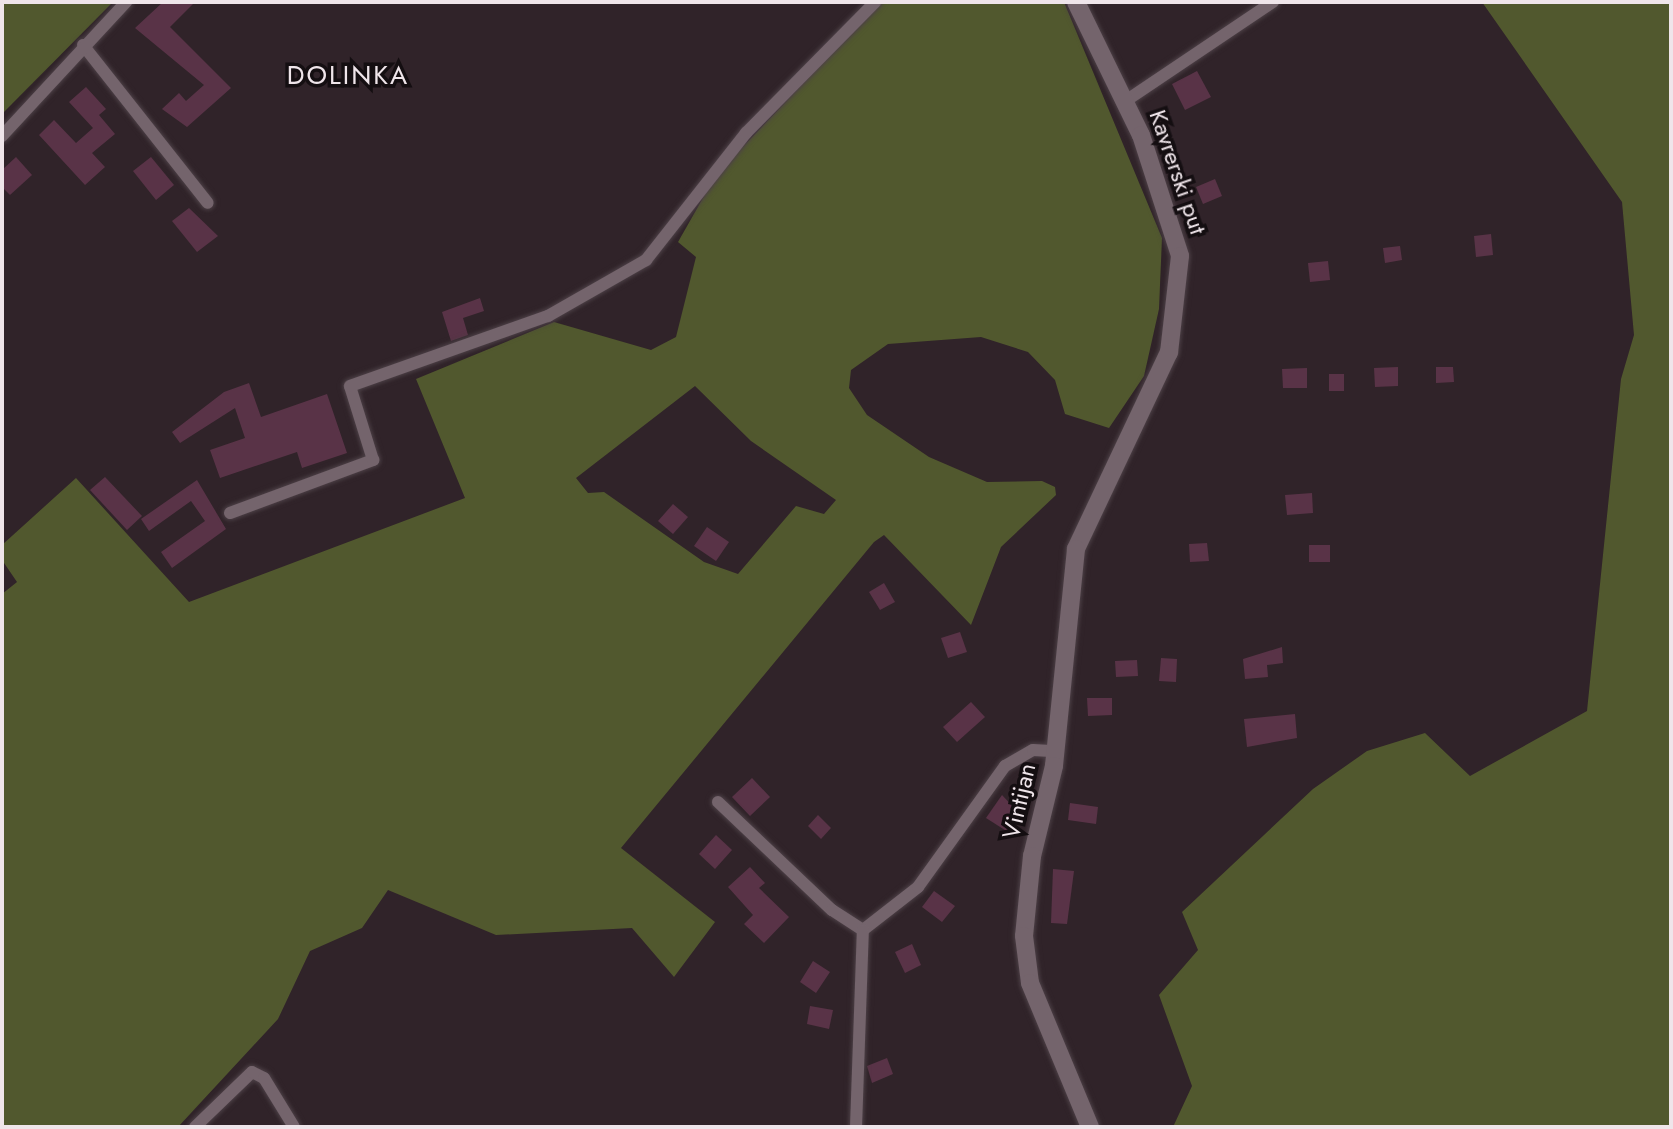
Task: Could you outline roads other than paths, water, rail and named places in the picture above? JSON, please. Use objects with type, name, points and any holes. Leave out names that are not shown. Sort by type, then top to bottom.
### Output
[{"type":"main road","name":"Kavrerski put","points":[[1076,2],[1127,100],[1173,221],[1178,303],[1152,398],[1110,483]]},
{"type":"main road","name":"Vintijan","points":[[1090,1127],[1037,1004],[1024,936],[1032,856],[1055,751],[1068,582],[1076,549],[1110,483]]},
{"type":"street","points":[[2,136],[83,45],[127,2]]},
{"type":"street","points":[[230,513],[373,460],[350,386],[548,316],[646,260],[746,133],[875,2]]},
{"type":"street","points":[[1127,100],[1273,2]]},
{"type":"street","points":[[83,45],[208,203]]},
{"type":"street","points":[[856,1127],[863,930],[918,887],[1005,766],[1034,750],[1055,751]]},
{"type":"street","points":[[718,802],[832,910],[863,930]]},
{"type":"street","points":[[195,1127],[252,1072],[264,1078],[294,1127]]},
{"type":"district","name":"DOLINKA","points":[[348,76]]}]
